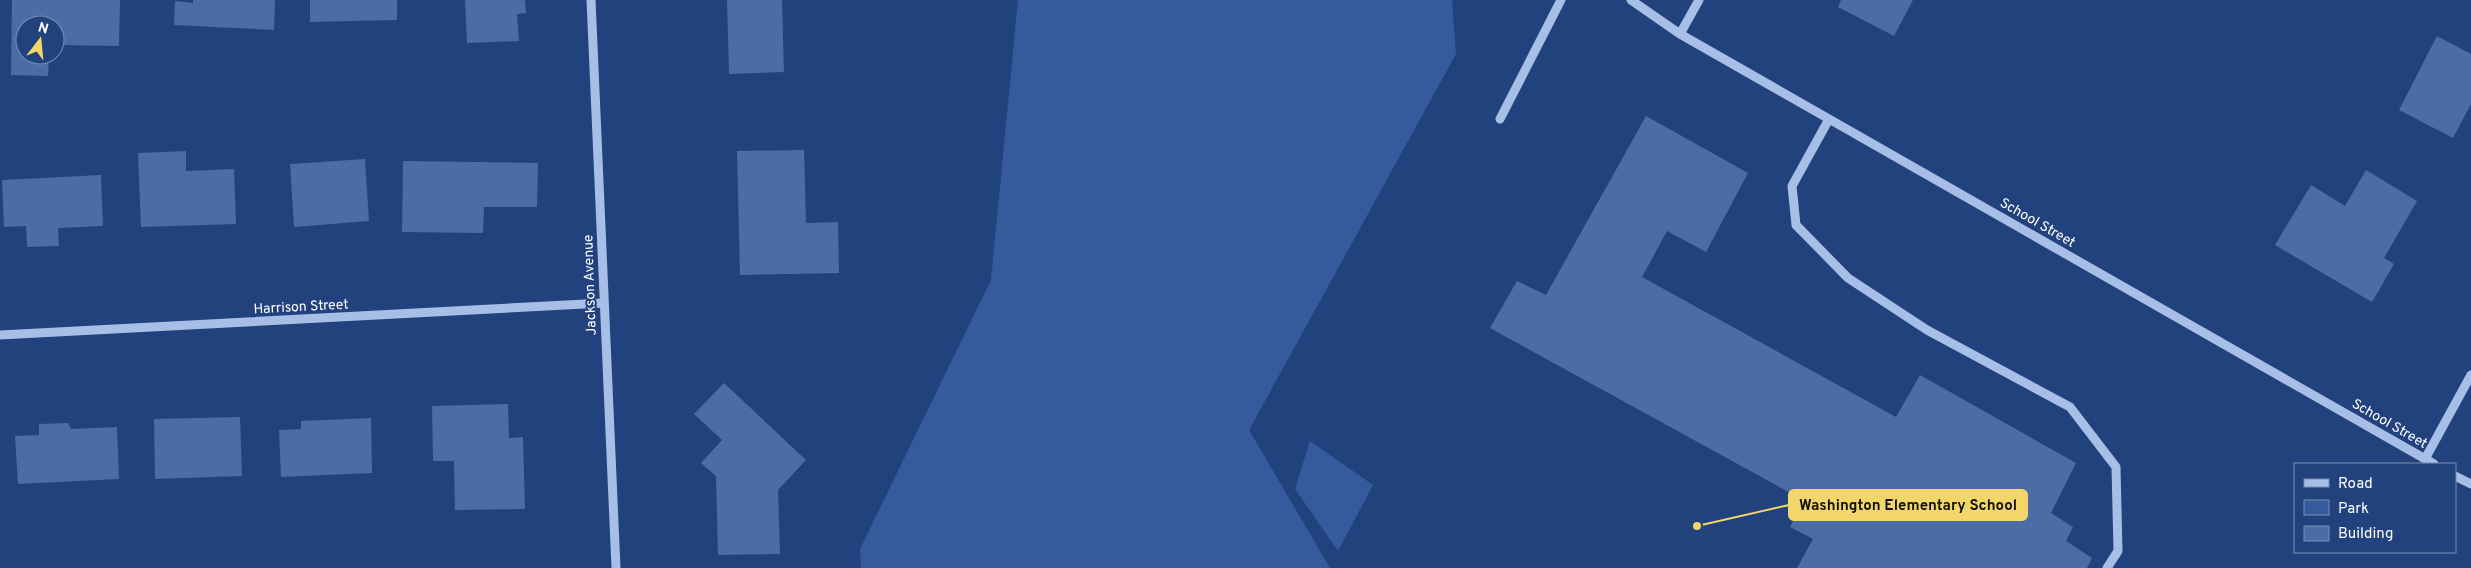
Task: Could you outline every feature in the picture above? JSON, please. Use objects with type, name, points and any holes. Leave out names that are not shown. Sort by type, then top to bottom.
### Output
[{"type":"street","name":"Jackson Avenue","points":[[591,0],[616,568]]},
{"type":"street","points":[[1500,119],[1561,0]]},
{"type":"street","name":"School Street","points":[[1631,0],[1680,34],[2432,463]]},
{"type":"street","points":[[1680,34],[1698,0]]},
{"type":"street","points":[[1829,118],[1792,186],[1796,225],[1848,278],[1927,330],[2070,407],[2116,467],[2118,551],[2107,568]]},
{"type":"street","name":"Harrison Street","points":[[0,335],[604,303]]},
{"type":"street","points":[[2424,459],[2471,375]]},
{"type":"street","points":[[2456,476],[2471,484]]},
{"type":"green space","points":[[1018,0],[1452,0],[1456,54],[1249,430],[1330,568],[861,568],[860,549],[991,280]]},
{"type":"green space","points":[[1310,441],[1373,485],[1338,551],[1295,489]]},
{"type":"building","points":[[12,0],[120,0],[119,46],[65,45],[65,15],[15,15],[15,65],[49,65],[48,76],[11,75]]},
{"type":"building","points":[[193,0],[275,0],[274,30],[174,25],[175,1],[193,3]]},
{"type":"building","points":[[310,0],[397,0],[397,20],[310,22]]},
{"type":"building","points":[[465,0],[525,0],[526,13],[517,14],[519,41],[467,43]]},
{"type":"building","points":[[727,0],[782,0],[784,72],[729,74]]},
{"type":"building","points":[[1841,0],[1913,0],[1894,36],[1838,7]]},
{"type":"building","points":[[2437,36],[2471,54],[2471,104],[2453,138],[2399,110]]},
{"type":"building","points":[[1646,116],[1748,173],[1706,252],[1667,231],[1642,277],[1896,417],[1920,375],[2076,463],[2051,513],[2073,527],[2066,541],[2092,558],[2087,568],[1797,568],[1813,539],[1790,527],[1803,500],[1490,328],[1517,281],[1546,295]]},
{"type":"building","points":[[804,150],[806,223],[838,222],[839,273],[740,275],[737,151]]},
{"type":"building","points":[[186,151],[186,171],[234,169],[236,224],[141,227],[138,153]]},
{"type":"building","points":[[365,159],[369,221],[294,227],[290,164]]},
{"type":"building","points":[[403,161],[538,163],[537,207],[484,207],[483,233],[402,232]]},
{"type":"building","points":[[2366,170],[2417,201],[2384,258],[2394,264],[2372,302],[2275,245],[2311,185],[2345,206]]},
{"type":"building","points":[[101,175],[103,226],[58,228],[59,246],[27,247],[26,226],[4,227],[2,180]]},
{"type":"building","points":[[724,383],[806,460],[778,490],[780,554],[718,555],[716,476],[701,463],[722,440],[694,414]]},
{"type":"building","points":[[508,404],[509,438],[523,437],[525,509],[455,510],[454,461],[433,461],[432,406]]},
{"type":"building","points":[[240,417],[242,476],[155,479],[154,419]]},
{"type":"building","points":[[371,418],[372,473],[281,477],[279,430],[301,429],[301,421]]},
{"type":"building","points":[[68,423],[71,429],[117,427],[119,479],[18,484],[15,436],[39,435],[39,424]]},
{"type":"place","name":"Washington Elementary School","points":[[1697,526]]}]
